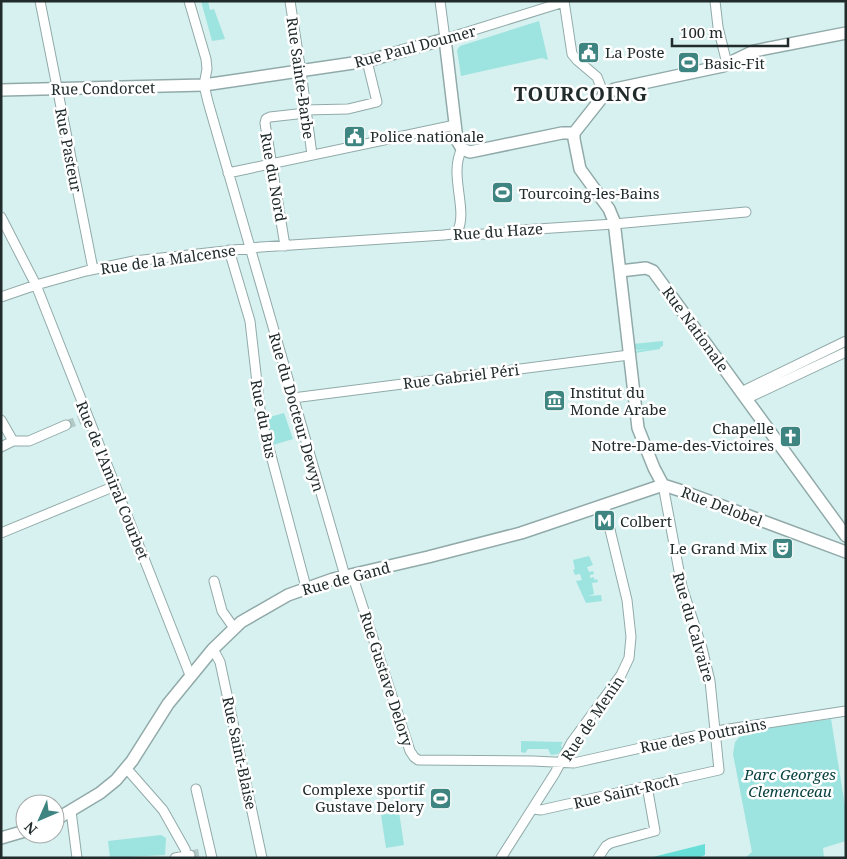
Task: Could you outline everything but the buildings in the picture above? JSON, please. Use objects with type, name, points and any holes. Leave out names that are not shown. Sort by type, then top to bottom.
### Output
[{"type":"main road","points":[[820,37],[846,28]]},
{"type":"main road","points":[[663,485],[639,432],[614,224],[609,209],[580,169],[574,133],[604,95],[619,88],[727,64],[751,52],[846,33]]},
{"type":"main road","name":"Rue Paul Doumer","points":[[204,85],[367,61],[445,39]]},
{"type":"main road","points":[[445,39],[457,140],[462,149],[470,152],[562,133],[574,133]]},
{"type":"main road","name":"Rue Condorcet","points":[[1,90],[204,85]]},
{"type":"main road","name":"Rue Nationale","points":[[620,271],[646,268],[652,270],[846,536]]},
{"type":"main road","name":"Rue de Gand","points":[[65,814],[107,788],[127,769],[163,711],[190,675],[234,628],[257,612],[306,587],[516,534],[663,485]]},
{"type":"main road","name":"Rue Delobel","points":[[663,485],[846,552]]},
{"type":"main road","points":[[1,838],[15,834]]},
{"type":"street","name":"Rue Pasteur","points":[[40,1],[93,269]]},
{"type":"street","points":[[189,1],[206,59],[207,69],[204,85]]},
{"type":"street","name":"Rue Sainte-Barbe","points":[[290,1],[312,155]]},
{"type":"street","points":[[440,1],[445,39]]},
{"type":"street","points":[[715,1],[718,27],[727,64]]},
{"type":"street","points":[[564,2],[572,54],[598,77],[604,95]]},
{"type":"street","name":"Rue Paul Doumer","points":[[445,39],[564,2]]},
{"type":"street","points":[[306,111],[348,109],[377,102],[367,61]]},
{"type":"street","name":"Rue du Docteur Dewyn","points":[[204,85],[293,398],[349,575]]},
{"type":"street","name":"Rue du Nord","points":[[285,246],[265,121],[270,117],[306,111]]},
{"type":"street","points":[[228,172],[455,125]]},
{"type":"street","points":[[457,232],[460,221],[456,164],[462,149]]},
{"type":"street","name":"Rue du Haze","points":[[250,248],[444,235],[457,232],[469,235],[746,212]]},
{"type":"street","name":"Rue de l'Amiral Courbet","points":[[1,217],[36,285],[85,418],[115,486],[190,675]]},
{"type":"street","name":"Rue de la Malcense","points":[[1,297],[93,269],[134,260],[250,248]]},
{"type":"street","name":"Rue du Bus","points":[[229,250],[250,321],[261,418],[306,587]]},
{"type":"street","points":[[744,395],[846,342]]},
{"type":"street","points":[[744,395],[846,352]]},
{"type":"street","name":"Rue Gabriel Péri","points":[[293,398],[629,355]]},
{"type":"street","points":[[1,420],[13,441]]},
{"type":"street","points":[[1,447],[13,441],[29,441],[66,426]]},
{"type":"street","name":"Rue du Calvaire","points":[[663,485],[682,587],[702,648],[710,681],[720,770]]},
{"type":"street","points":[[1,533],[115,486]]},
{"type":"street","name":"Rue de Menin","points":[[501,858],[533,809],[571,743],[627,664],[631,637],[627,600],[604,505]]},
{"type":"street","name":"Rue Gustave Delory","points":[[349,575],[414,757],[418,760],[426,761],[561,762]]},
{"type":"street","points":[[214,581],[222,611],[234,628]]},
{"type":"street","name":"Rue Saint-Blaise","points":[[213,649],[220,662],[262,858]]},
{"type":"street","name":"Rue des Poutrains","points":[[561,762],[579,762],[716,730],[846,711]]},
{"type":"street","points":[[127,769],[163,810],[188,856],[175,858]]},
{"type":"street","name":"Rue Saint-Roch","points":[[533,809],[541,810],[720,770]]},
{"type":"street","points":[[598,858],[611,842],[655,831],[647,786]]},
{"type":"street","points":[[196,789],[208,854]]},
{"type":"street","points":[[71,811],[77,858]]},
{"type":"green space","points":[[201,1],[208,1],[210,10],[214,9],[225,39],[212,41]]},
{"type":"green space","points":[[539,21],[548,60],[542,58],[461,76],[457,50],[460,46]]},
{"type":"green space","points":[[663,341],[663,346],[660,349],[635,353],[635,351],[648,349],[637,350],[633,344]]},
{"type":"green space","points":[[284,413],[293,439],[273,445],[266,418]]},
{"type":"green space","points":[[589,556],[593,565],[587,567],[589,572],[593,571],[594,574],[590,575],[590,578],[594,577],[594,580],[597,579],[598,582],[592,583],[594,594],[588,596],[601,595],[602,601],[586,603],[576,581],[582,580],[580,574],[575,575],[573,560]]},
{"type":"green space","name":"Parc Georges Clemenceau","points":[[831,719],[846,812],[846,841],[823,848],[824,858],[745,858],[752,852],[733,754],[735,742],[745,731]]},
{"type":"green space","points":[[521,741],[563,742],[561,745],[562,749],[558,754],[551,755],[548,749],[528,749],[525,753],[521,752]]},
{"type":"green space","points":[[399,812],[404,845],[386,848],[381,815]]},
{"type":"green space","points":[[161,835],[166,838],[165,855],[110,858],[108,841]]},
{"type":"shaded area","points":[[705,844],[705,855],[698,858],[649,858]]},
{"type":"tunnel","points":[[66,425],[82,419]]},
{"type":"tunnel","points":[[190,855],[202,853]]},
{"type":"place","name":"La Poste","points":[[589,52]]},
{"type":"place","name":"Basic-Fit","points":[[688,63]]},
{"type":"place","name":"Police nationale","points":[[354,136]]},
{"type":"place","name":"Tourcoing-les-Bains","points":[[503,193]]},
{"type":"place","name":"Institut du Monde Arabe","points":[[554,401]]},
{"type":"place","name":"Chapelle Notre-Dame-des-Victoires","points":[[790,437]]},
{"type":"place","name":"Colbert","points":[[604,521]]},
{"type":"place","name":"Le Grand Mix","points":[[783,548]]},
{"type":"place","name":"Complexe sportif Gustave Delory","points":[[440,798]]},
{"type":"district","name":"TOURCOING","points":[[581,93]]}]
